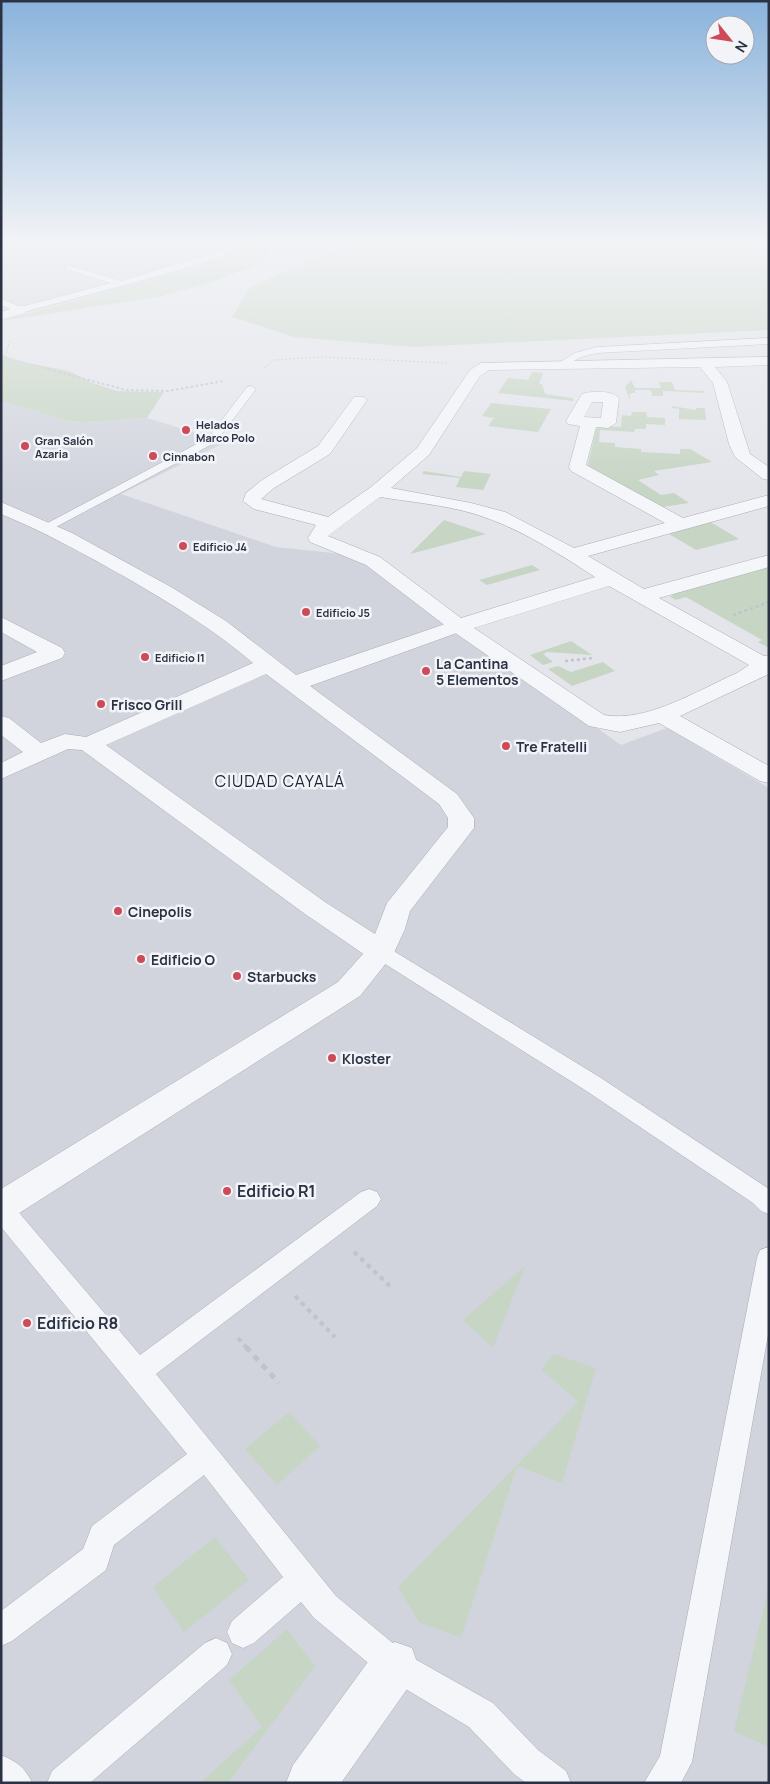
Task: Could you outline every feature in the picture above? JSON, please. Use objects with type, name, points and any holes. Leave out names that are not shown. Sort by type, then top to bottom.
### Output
[{"type":"street","points":[[377,491],[499,516],[572,554],[611,578],[767,664],[745,678],[662,715],[620,725],[597,721],[458,626],[373,561],[317,538],[321,530],[377,491],[423,451],[475,373],[486,366],[769,361]]},
{"type":"street","points":[[704,363],[720,382],[737,444],[743,456],[769,475]]},
{"type":"street","points":[[329,524],[260,505],[252,501],[252,497],[268,484],[324,450],[360,400]]},
{"type":"street","points":[[588,422],[577,467],[681,524]]},
{"type":"street","points":[[572,554],[769,500]]},
{"type":"street","points":[[1,507],[48,526],[174,596],[246,646],[268,665],[90,744]]},
{"type":"street","points":[[643,596],[769,561]]},
{"type":"street","points":[[293,684],[458,626],[611,578]]},
{"type":"street","points":[[1,623],[54,653],[1,674]]},
{"type":"street","points":[[662,715],[769,776]]},
{"type":"street","points":[[1,723],[39,753]]},
{"type":"street","points":[[1,772],[65,741],[90,744],[314,908],[381,952],[349,989],[1,1208]]},
{"type":"street","points":[[311,1783],[395,1665]]},
{"type":"lane","points":[[560,365],[578,355],[597,350],[769,341]]},
{"type":"lane","points":[[48,526],[212,440],[251,389]]},
{"type":"lane","points":[[268,665],[448,799],[461,818],[462,828],[396,909],[392,929],[381,952],[593,1084],[761,1196],[769,1204]]},
{"type":"lane","points":[[138,1372],[370,1200]]},
{"type":"lane","points":[[1,1208],[207,1456],[325,1607],[395,1665],[481,1715],[526,1762],[554,1783]]},
{"type":"lane","points":[[661,1783],[675,1762],[769,1258]]},
{"type":"lane","points":[[1,1630],[95,1558],[102,1536],[207,1456]]},
{"type":"lane","points":[[243,1632],[303,1580]]},
{"type":"lane","points":[[64,1783],[216,1654]]},
{"type":"lane","points":[[1,1772],[16,1783]]},
{"type":"path","points":[[5,357],[115,388],[139,391],[168,391],[263,374]]},
{"type":"path","points":[[251,389],[263,374],[263,369],[274,360],[313,357],[486,366]]},
{"type":"path","points":[[330,1229],[393,1289]]},
{"type":"path","points":[[272,1272],[335,1337]]},
{"type":"path","points":[[216,1314],[279,1384]]},
{"type":"shaded area","points":[[1,401],[68,421],[85,422],[147,418],[226,442],[121,494],[276,547],[352,555],[621,745],[667,728],[769,788],[769,1783],[1,1783]]},
{"type":"green space","points":[[254,324],[769,324],[769,330],[413,347],[294,337]]},
{"type":"green space","points":[[1,355],[18,361],[69,371],[93,383],[117,391],[164,392],[147,418],[85,422],[68,421],[1,401]]},
{"type":"green space","points":[[532,372],[543,373],[539,384],[542,384],[545,394],[573,398],[573,401],[498,393],[508,378],[528,380]]},
{"type":"green space","points":[[631,380],[635,388],[661,388],[659,382],[672,382],[675,390],[704,391],[704,393],[663,391],[663,396],[652,396],[651,390],[635,390],[635,393],[630,393],[630,400],[625,387]]},
{"type":"green space","points":[[491,403],[551,409],[538,432],[488,426],[494,418],[482,416]]},
{"type":"green space","points":[[672,406],[696,410],[696,408],[705,408],[706,420],[679,419],[679,409],[672,408]]},
{"type":"green space","points":[[632,412],[646,412],[647,417],[665,418],[665,425],[646,424],[646,429],[635,429],[634,432],[600,430],[599,442],[615,443],[615,447],[641,449],[641,452],[680,454],[680,449],[690,449],[712,462],[654,471],[659,475],[638,480],[661,495],[674,493],[689,503],[656,508],[587,469],[596,429],[602,426],[621,427],[622,415],[631,416]]},
{"type":"green space","points":[[424,471],[461,477],[464,471],[491,474],[483,490],[456,487],[460,478],[422,474]]},
{"type":"green space","points":[[444,520],[486,534],[410,554]]},
{"type":"green space","points":[[707,520],[739,539],[696,550],[664,531]]},
{"type":"green space","points":[[532,565],[540,570],[487,585],[479,580]]},
{"type":"green space","points":[[769,567],[769,648],[758,642],[762,640],[686,597],[676,600],[670,597],[676,593]]},
{"type":"green space","points":[[571,641],[592,655],[547,652],[543,654],[553,662],[543,665],[530,655]]},
{"type":"green space","points":[[603,662],[615,671],[572,686],[548,669],[558,666],[571,672]]},
{"type":"green space","points":[[525,1266],[493,1348],[463,1320]]},
{"type":"green space","points":[[554,1354],[596,1368],[562,1483],[517,1466],[461,1638],[419,1622],[398,1587],[578,1402],[541,1369]]},
{"type":"green space","points":[[289,1412],[320,1446],[277,1485],[245,1449]]},
{"type":"green space","points":[[215,1537],[249,1580],[184,1632],[153,1587]]},
{"type":"green space","points":[[769,1586],[769,1747],[734,1731]]},
{"type":"green space","points":[[287,1629],[315,1666],[228,1783],[200,1783],[262,1727],[229,1680]]},
{"type":"place","name":"Helados Marco Polo","points":[[186,430]]},
{"type":"place","name":"Gran Salón Azaria","points":[[25,446]]},
{"type":"place","name":"Cinnabon","points":[[153,456]]},
{"type":"place","name":"Edificio J4","points":[[183,546]]},
{"type":"place","name":"Edificio J5","points":[[306,612]]},
{"type":"place","name":"Edificio I1","points":[[145,657]]},
{"type":"place","name":"La Cantina 5 Elementos","points":[[426,671]]},
{"type":"place","name":"Frisco Grill","points":[[101,704]]},
{"type":"place","name":"Tre Fratelli","points":[[506,746]]},
{"type":"place","name":"Cinepolis","points":[[118,911]]},
{"type":"place","name":"Edificio O","points":[[141,959]]},
{"type":"place","name":"Starbucks","points":[[237,976]]},
{"type":"place","name":"Kloster","points":[[332,1058]]},
{"type":"place","name":"Edificio R1","points":[[227,1191]]},
{"type":"place","name":"Edificio R8","points":[[27,1323]]},
{"type":"district","name":"CIUDAD CAYALÁ","points":[[280,781]]}]
